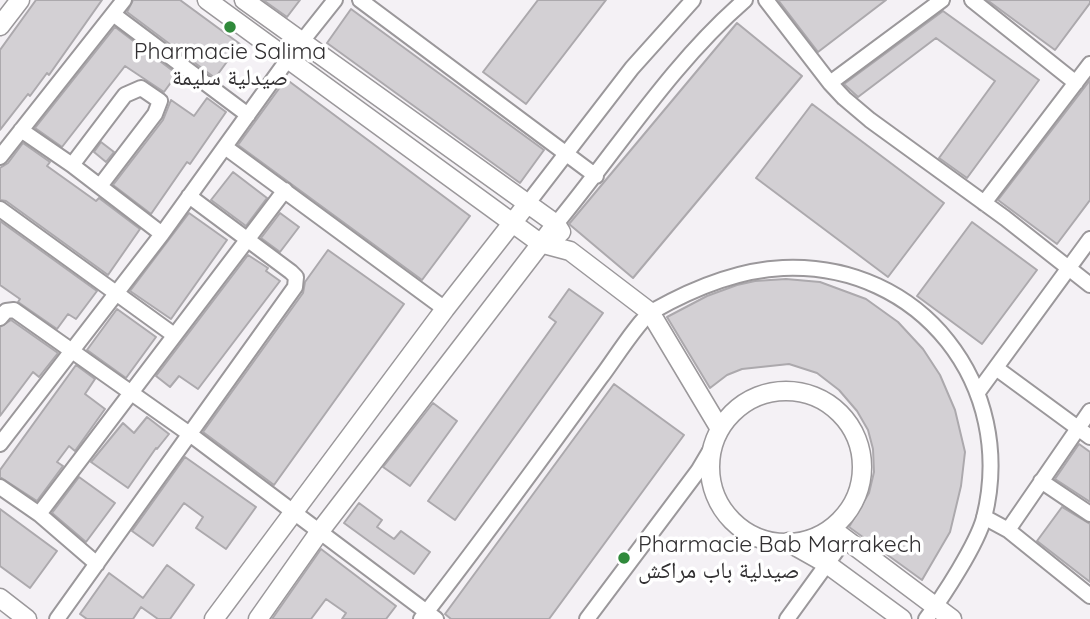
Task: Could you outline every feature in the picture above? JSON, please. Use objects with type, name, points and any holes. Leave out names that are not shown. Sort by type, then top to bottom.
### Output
[{"type":"street","points":[[0,26],[20,0]]},
{"type":"street","points":[[0,157],[124,0]]},
{"type":"street","points":[[207,0],[513,224],[540,243],[570,251],[650,312],[717,436],[710,473],[721,509],[730,521],[747,533],[768,540],[788,542],[839,534],[931,613],[952,619]]},
{"type":"street","points":[[244,0],[556,224],[570,251]]},
{"type":"street","points":[[0,444],[162,233],[288,59],[335,0]]},
{"type":"street","points":[[360,0],[596,176]]},
{"type":"street","points":[[258,619],[320,531],[540,243],[692,53],[719,23],[745,0]]},
{"type":"street","points":[[766,0],[830,83],[870,120],[1090,285]]},
{"type":"street","points":[[830,83],[942,0]]},
{"type":"street","points":[[972,0],[1076,83]]},
{"type":"street","points":[[214,619],[292,510],[445,309],[632,68],[687,2]]},
{"type":"street","points":[[113,14],[248,115]]},
{"type":"street","points":[[984,203],[1090,64]]},
{"type":"street","points":[[72,165],[125,95],[141,88],[160,100],[155,114],[100,186]]},
{"type":"street","points":[[22,130],[162,233]]},
{"type":"street","points":[[225,147],[445,309]]},
{"type":"street","points":[[39,514],[285,190]]},
{"type":"street","points":[[57,619],[296,286],[296,277],[291,272],[189,196]]},
{"type":"street","points":[[0,209],[174,335]]},
{"type":"street","points":[[978,392],[1090,239]]},
{"type":"street","points":[[0,318],[6,311],[14,310],[191,435],[320,531],[428,617],[650,312],[707,286],[743,274],[783,268],[811,268],[835,272],[876,284],[903,299],[935,325],[961,360],[978,392],[986,418],[990,448],[984,517],[976,537],[931,613]]},
{"type":"street","points":[[996,368],[1084,433]]},
{"type":"street","points":[[587,619],[698,471],[734,410],[748,400],[780,390],[813,395],[841,414],[858,442],[861,459],[857,492],[841,521],[839,534],[827,564],[787,619]]},
{"type":"street","points":[[1008,530],[1041,481],[1084,433],[1090,411]]},
{"type":"street","points":[[1041,481],[1090,514]]},
{"type":"street","points":[[0,487],[39,514],[97,564]]},
{"type":"street","points":[[984,517],[1008,530],[1090,596]]},
{"type":"street","points":[[788,542],[827,564],[901,619]]},
{"type":"street","points":[[0,598],[27,619]]},
{"type":"building","points":[[36,0],[102,0],[49,75],[47,73],[30,96],[28,94],[0,130],[0,50]]},
{"type":"building","points":[[133,0],[180,0],[240,44],[215,78],[127,12]]},
{"type":"building","points":[[263,0],[300,0],[287,17]]},
{"type":"building","points":[[538,0],[606,0],[526,104],[483,72]]},
{"type":"building","points":[[778,0],[886,0],[818,52]]},
{"type":"building","points":[[987,0],[1090,0],[1090,3],[1055,50]]},
{"type":"building","points":[[351,9],[544,150],[520,183],[327,43]]},
{"type":"building","points":[[943,11],[1039,80],[967,178],[939,158],[995,81],[936,38],[858,97],[844,84]]},
{"type":"building","points":[[737,23],[802,76],[633,278],[569,224]]},
{"type":"building","points":[[115,27],[177,74],[164,92],[125,66],[62,147],[35,128]]},
{"type":"building","points":[[286,79],[470,216],[422,280],[238,145]]},
{"type":"building","points":[[1090,80],[1090,200],[1057,244],[998,200]]},
{"type":"building","points":[[207,98],[226,112],[151,214],[113,185],[163,120],[171,100],[194,116]]},
{"type":"building","points":[[812,104],[944,203],[888,277],[756,178]]},
{"type":"building","points":[[101,142],[114,152],[106,162],[94,152]]},
{"type":"building","points":[[23,143],[50,162],[47,166],[96,201],[99,198],[140,229],[108,275],[6,201],[0,200],[0,168],[8,163]]},
{"type":"building","points":[[233,172],[267,198],[246,226],[211,200]]},
{"type":"building","points":[[189,213],[227,240],[171,319],[130,291]]},
{"type":"building","points":[[280,213],[299,227],[280,252],[261,238]]},
{"type":"building","points":[[0,221],[97,291],[76,319],[68,314],[57,329],[18,302],[20,299],[0,285]]},
{"type":"building","points":[[972,222],[1037,270],[982,344],[917,296]]},
{"type":"building","points":[[328,250],[404,304],[274,485],[203,432],[303,293],[305,282]]},
{"type":"building","points":[[248,255],[268,268],[266,271],[280,281],[198,389],[179,376],[170,387],[156,376]]},
{"type":"building","points":[[786,279],[820,282],[866,299],[898,322],[923,349],[940,375],[955,410],[965,452],[961,486],[950,532],[922,580],[849,527],[869,493],[874,472],[873,449],[868,430],[857,411],[839,390],[817,373],[789,364],[742,369],[727,375],[710,388],[667,317],[707,296],[737,285]]},
{"type":"building","points":[[569,289],[603,313],[455,520],[428,501],[556,322],[549,317]]},
{"type":"building","points":[[117,309],[156,337],[126,378],[87,350]]},
{"type":"building","points":[[11,320],[58,353],[39,377],[33,372],[0,416],[0,327]]},
{"type":"building","points":[[76,365],[95,379],[85,394],[105,409],[75,451],[69,446],[57,462],[63,466],[37,501],[0,477],[0,470]]},
{"type":"building","points":[[614,384],[684,435],[549,619],[451,619],[445,614]]},
{"type":"building","points":[[433,403],[457,421],[410,486],[383,467]]},
{"type":"building","points":[[147,417],[169,434],[128,488],[91,462],[123,423],[134,433]]},
{"type":"building","points":[[1079,444],[1090,452],[1090,502],[1055,479]]},
{"type":"building","points":[[185,457],[256,507],[226,549],[196,528],[203,517],[184,503],[153,546],[132,531]]},
{"type":"building","points":[[79,477],[115,503],[86,542],[52,513]]},
{"type":"building","points":[[359,503],[382,520],[377,527],[394,539],[401,531],[430,552],[414,574],[344,523]]},
{"type":"building","points":[[1062,507],[1090,524],[1090,582],[1037,541]]},
{"type":"building","points":[[0,509],[57,551],[30,588],[0,566]]},
{"type":"building","points":[[321,549],[396,606],[386,619],[342,619],[346,613],[326,599],[311,619],[272,619]]},
{"type":"building","points":[[167,565],[194,585],[170,619],[158,619],[141,607],[133,619],[87,619],[80,614],[109,573],[143,598]]},
{"type":"place","name":"Pharmacie Salima صيدلية سليمة","points":[[230,27]]},
{"type":"place","name":"Pharmacie Bab Marrakech صيدلية باب مراكش","points":[[624,558]]}]
